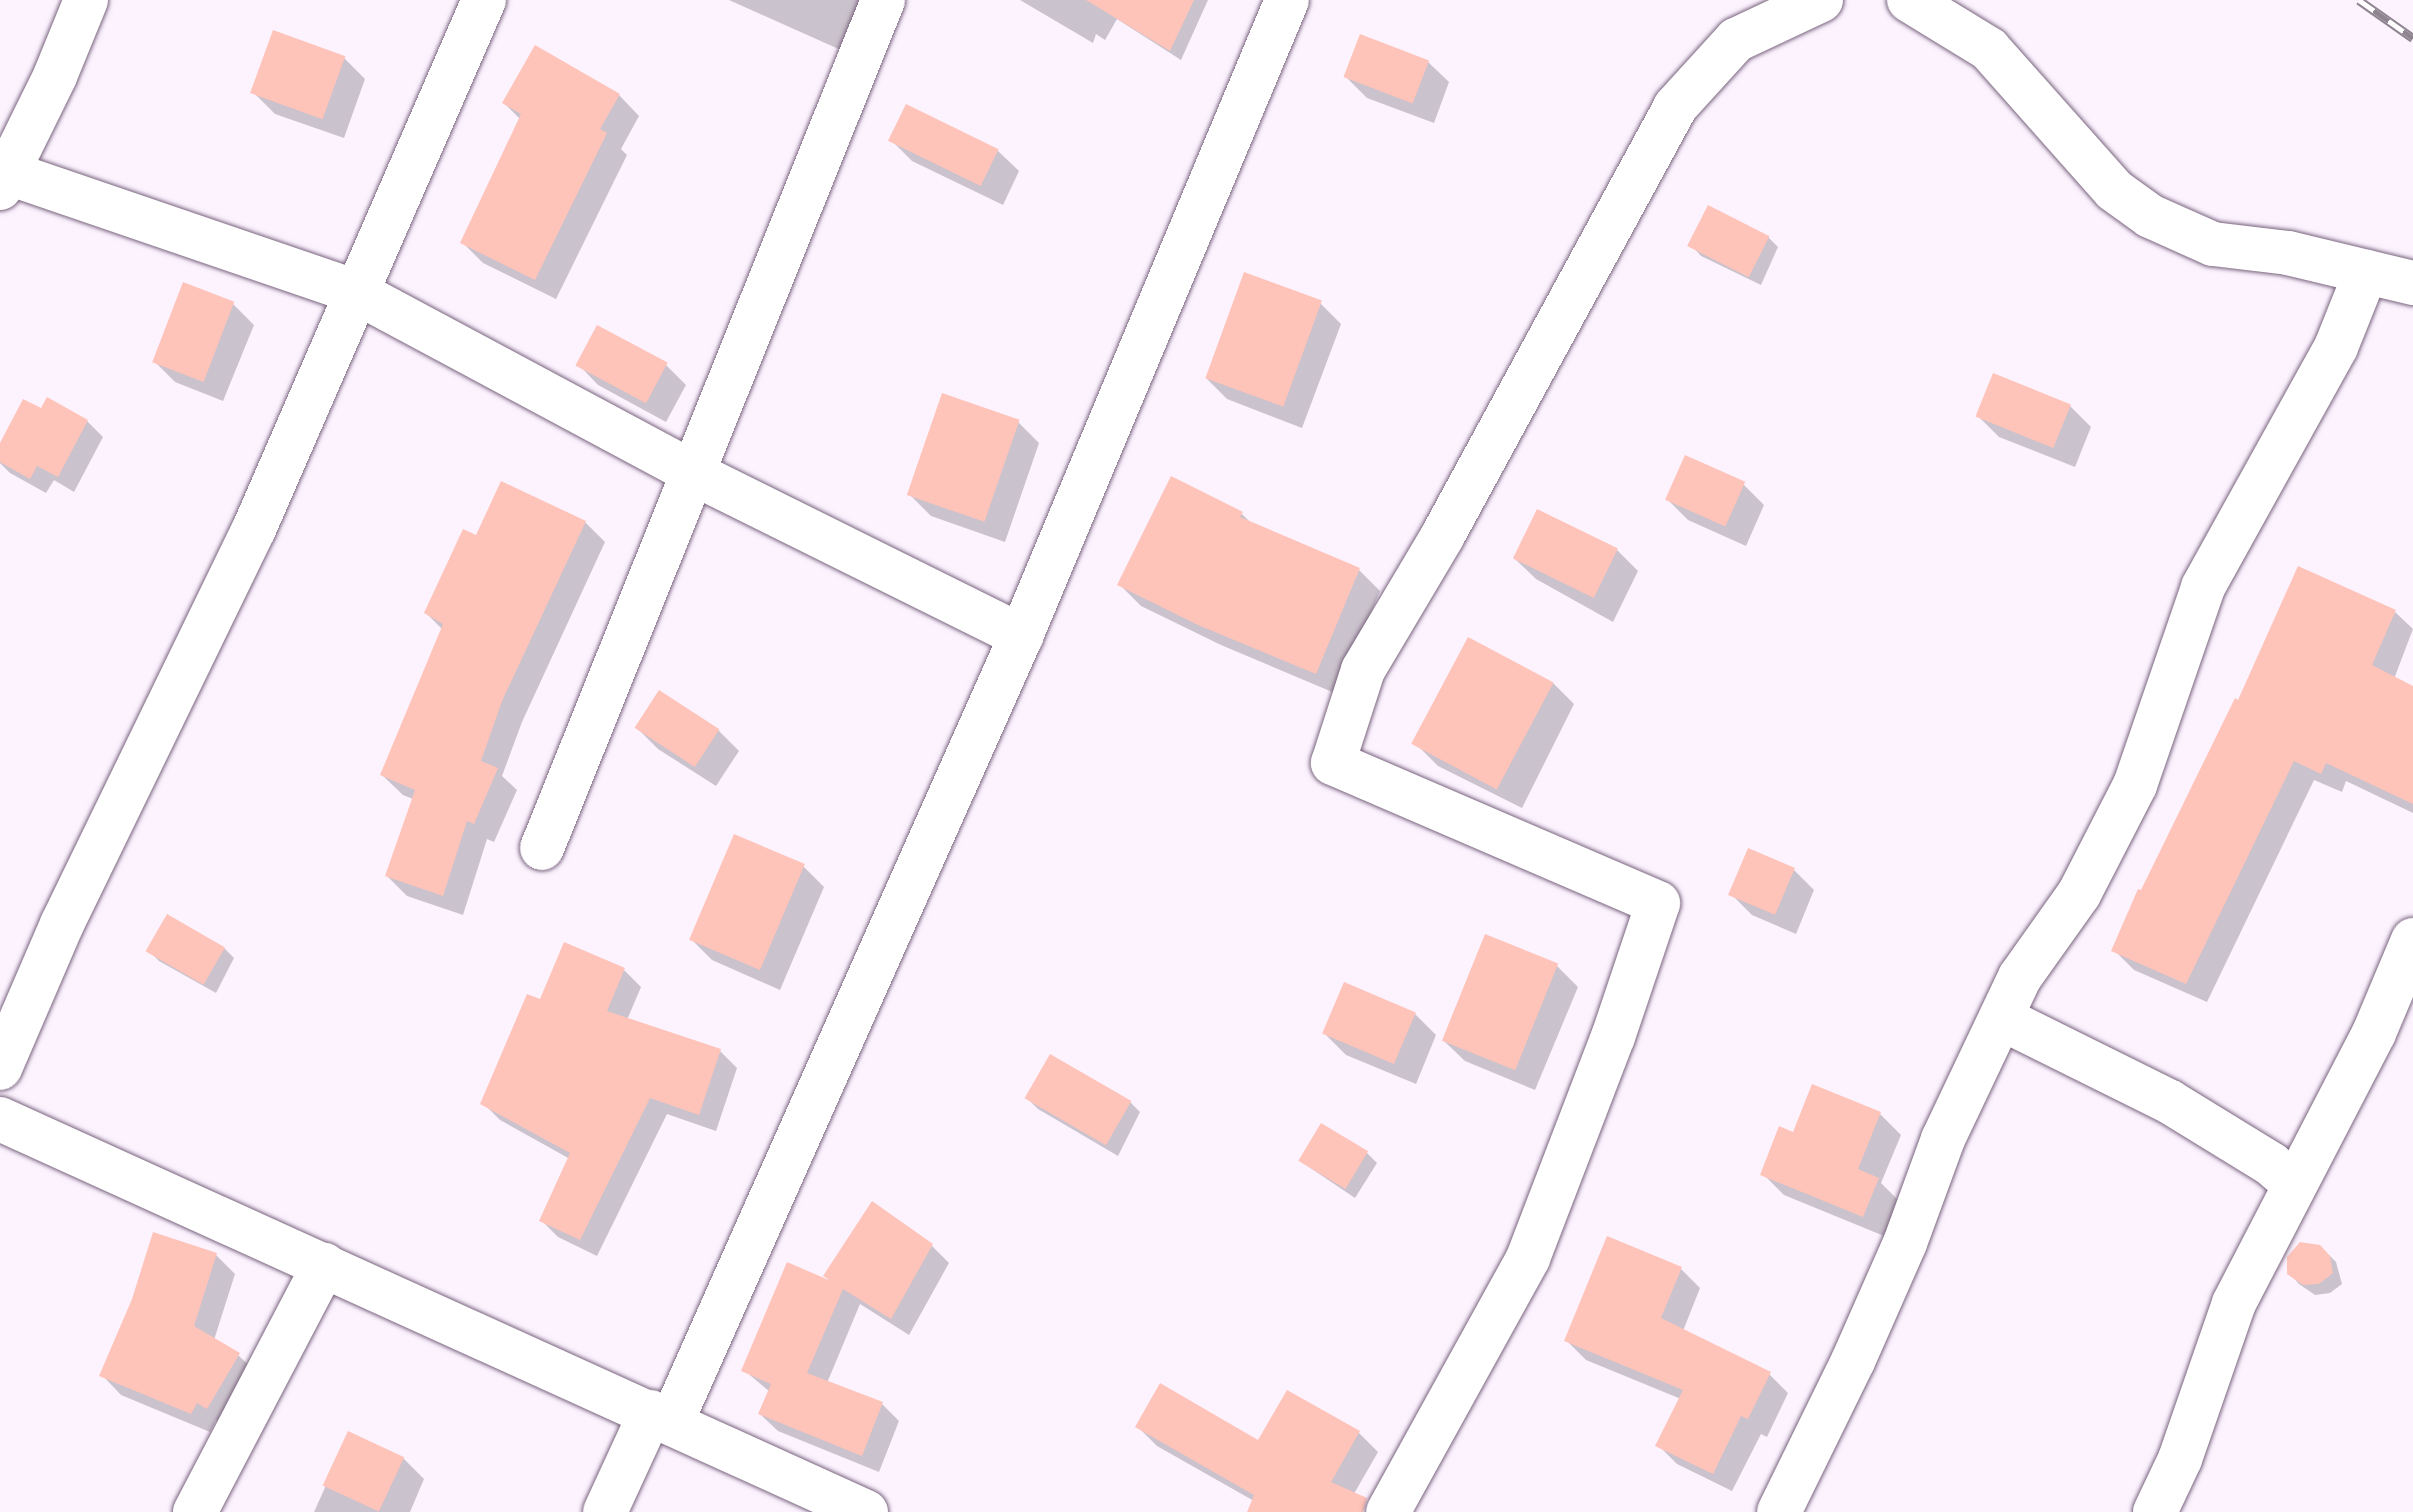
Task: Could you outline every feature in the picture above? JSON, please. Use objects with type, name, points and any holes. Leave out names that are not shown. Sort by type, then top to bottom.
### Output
[{"type":"street","points":[[86,0],[55,76],[2,177],[356,292],[691,472],[1021,636]]},
{"type":"street","points":[[0,1068],[62,924],[254,529],[484,0]]},
{"type":"street","points":[[542,848],[883,0]]},
{"type":"street","points":[[605,1512],[662,1416],[1021,636],[1287,0]]},
{"type":"street","points":[[1388,1512],[1528,1258],[1608,1051],[1658,903],[1333,763],[1363,670],[1443,535],[1675,107],[1736,40],[1821,0]]},
{"type":"street","points":[[1909,0],[1989,49],[2114,190],[2150,216],[2213,244],[2288,253],[2413,283]]},
{"type":"street","points":[[1779,1512],[1894,1269],[1943,1139],[2003,1019],[2020,977],[2079,894],[2135,785],[2203,587],[2336,347],[2366,272]]},
{"type":"street","points":[[2155,1512],[2180,1459],[2234,1303],[2374,1033],[2413,940]]},
{"type":"street","points":[[2003,1019],[2170,1102],[2271,1164],[2294,1184]]},
{"type":"street","points":[[0,1119],[662,1416],[866,1512]]},
{"type":"street","points":[[195,1512],[324,1265]]},
{"type":"building","points":[[1086,0],[1194,0],[1170,51]]},
{"type":"building","points":[[273,30],[345,56],[322,119],[250,93]]},
{"type":"building","points":[[1360,34],[1429,61],[1413,103],[1344,77]]},
{"type":"building","points":[[535,45],[620,94],[600,129],[607,133],[535,280],[460,243],[521,114],[502,103]]},
{"type":"building","points":[[906,104],[999,149],[981,186],[888,141]]},
{"type":"building","points":[[1708,205],[1769,236],[1749,277],[1687,246]]},
{"type":"building","points":[[1244,272],[1322,300],[1283,407],[1205,378]]},
{"type":"building","points":[[183,282],[234,302],[204,382],[152,362]]},
{"type":"building","points":[[597,325],[668,363],[646,403],[575,366]]},
{"type":"building","points":[[1993,373],[2071,404],[2053,448],[1975,417]]},
{"type":"building","points":[[942,393],[1020,420],[984,522],[907,495]]},
{"type":"building","points":[[47,397],[88,420],[58,477],[37,466],[30,479],[0,462],[0,443],[23,399],[41,408]]},
{"type":"building","points":[[1685,455],[1745,482],[1725,527],[1665,500]]},
{"type":"building","points":[[1171,476],[1243,512],[1240,517],[1360,568],[1316,674],[1198,625],[1117,585]]},
{"type":"building","points":[[501,481],[586,521],[502,701],[481,761],[498,768],[474,824],[467,821],[443,896],[385,876],[415,790],[380,775],[443,624],[424,613],[463,529],[476,535]]},
{"type":"building","points":[[1537,509],[1618,548],[1594,598],[1513,558]]},
{"type":"building","points":[[2298,566],[2396,610],[2372,665],[2413,686],[2413,804],[2326,763],[2321,774],[2294,761],[2186,984],[2111,951],[2138,889],[2141,890],[2235,698],[2238,700]]},
{"type":"building","points":[[1468,637],[1554,683],[1497,789],[1411,744]]},
{"type":"building","points":[[659,690],[719,729],[695,767],[634,728]]},
{"type":"building","points":[[734,834],[805,864],[760,970],[689,940]]},
{"type":"building","points":[[1748,848],[1795,868],[1775,915],[1728,895]]},
{"type":"building","points":[[167,914],[225,948],[204,985],[146,951]]},
{"type":"building","points":[[1485,934],[1558,964],[1515,1070],[1442,1041]]},
{"type":"building","points":[[564,942],[625,968],[607,1011],[721,1049],[699,1115],[650,1098],[580,1240],[539,1221],[570,1153],[480,1104],[527,994],[540,999]]},
{"type":"building","points":[[1344,982],[1416,1012],[1394,1064],[1322,1034]]},
{"type":"building","points":[[1050,1054],[1131,1101],[1106,1145],[1024,1098]]},
{"type":"building","points":[[1812,1084],[1881,1112],[1858,1169],[1879,1178],[1863,1217],[1760,1175],[1779,1126],[1793,1132]]},
{"type":"building","points":[[1321,1123],[1368,1151],[1345,1189],[1298,1161]]},
{"type":"building","points":[[872,1201],[933,1244],[891,1319],[843,1289],[807,1373],[883,1402],[862,1456],[758,1414],[771,1384],[741,1371],[787,1262],[831,1281],[823,1276]]},
{"type":"building","points":[[153,1232],[217,1253],[194,1326],[240,1353],[207,1409],[197,1403],[191,1414],[99,1376],[132,1299]]},
{"type":"building","points":[[1607,1236],[1682,1267],[1661,1318],[1771,1372],[1748,1419],[1741,1416],[1713,1474],[1655,1446],[1683,1390],[1564,1341]]},
{"type":"building","points":[[2300,1242],[2320,1245],[2330,1256],[2333,1273],[2319,1284],[2303,1285],[2287,1274],[2287,1257]]},
{"type":"building","points":[[1160,1383],[1258,1440],[1287,1390],[1360,1431],[1331,1482],[1367,1498],[1363,1512],[1247,1512],[1254,1495],[1135,1427]]},
{"type":"building","points":[[348,1431],[404,1457],[379,1512],[323,1485]]},
{"type":"railway","points":[[2359,0],[2413,38]]}]
